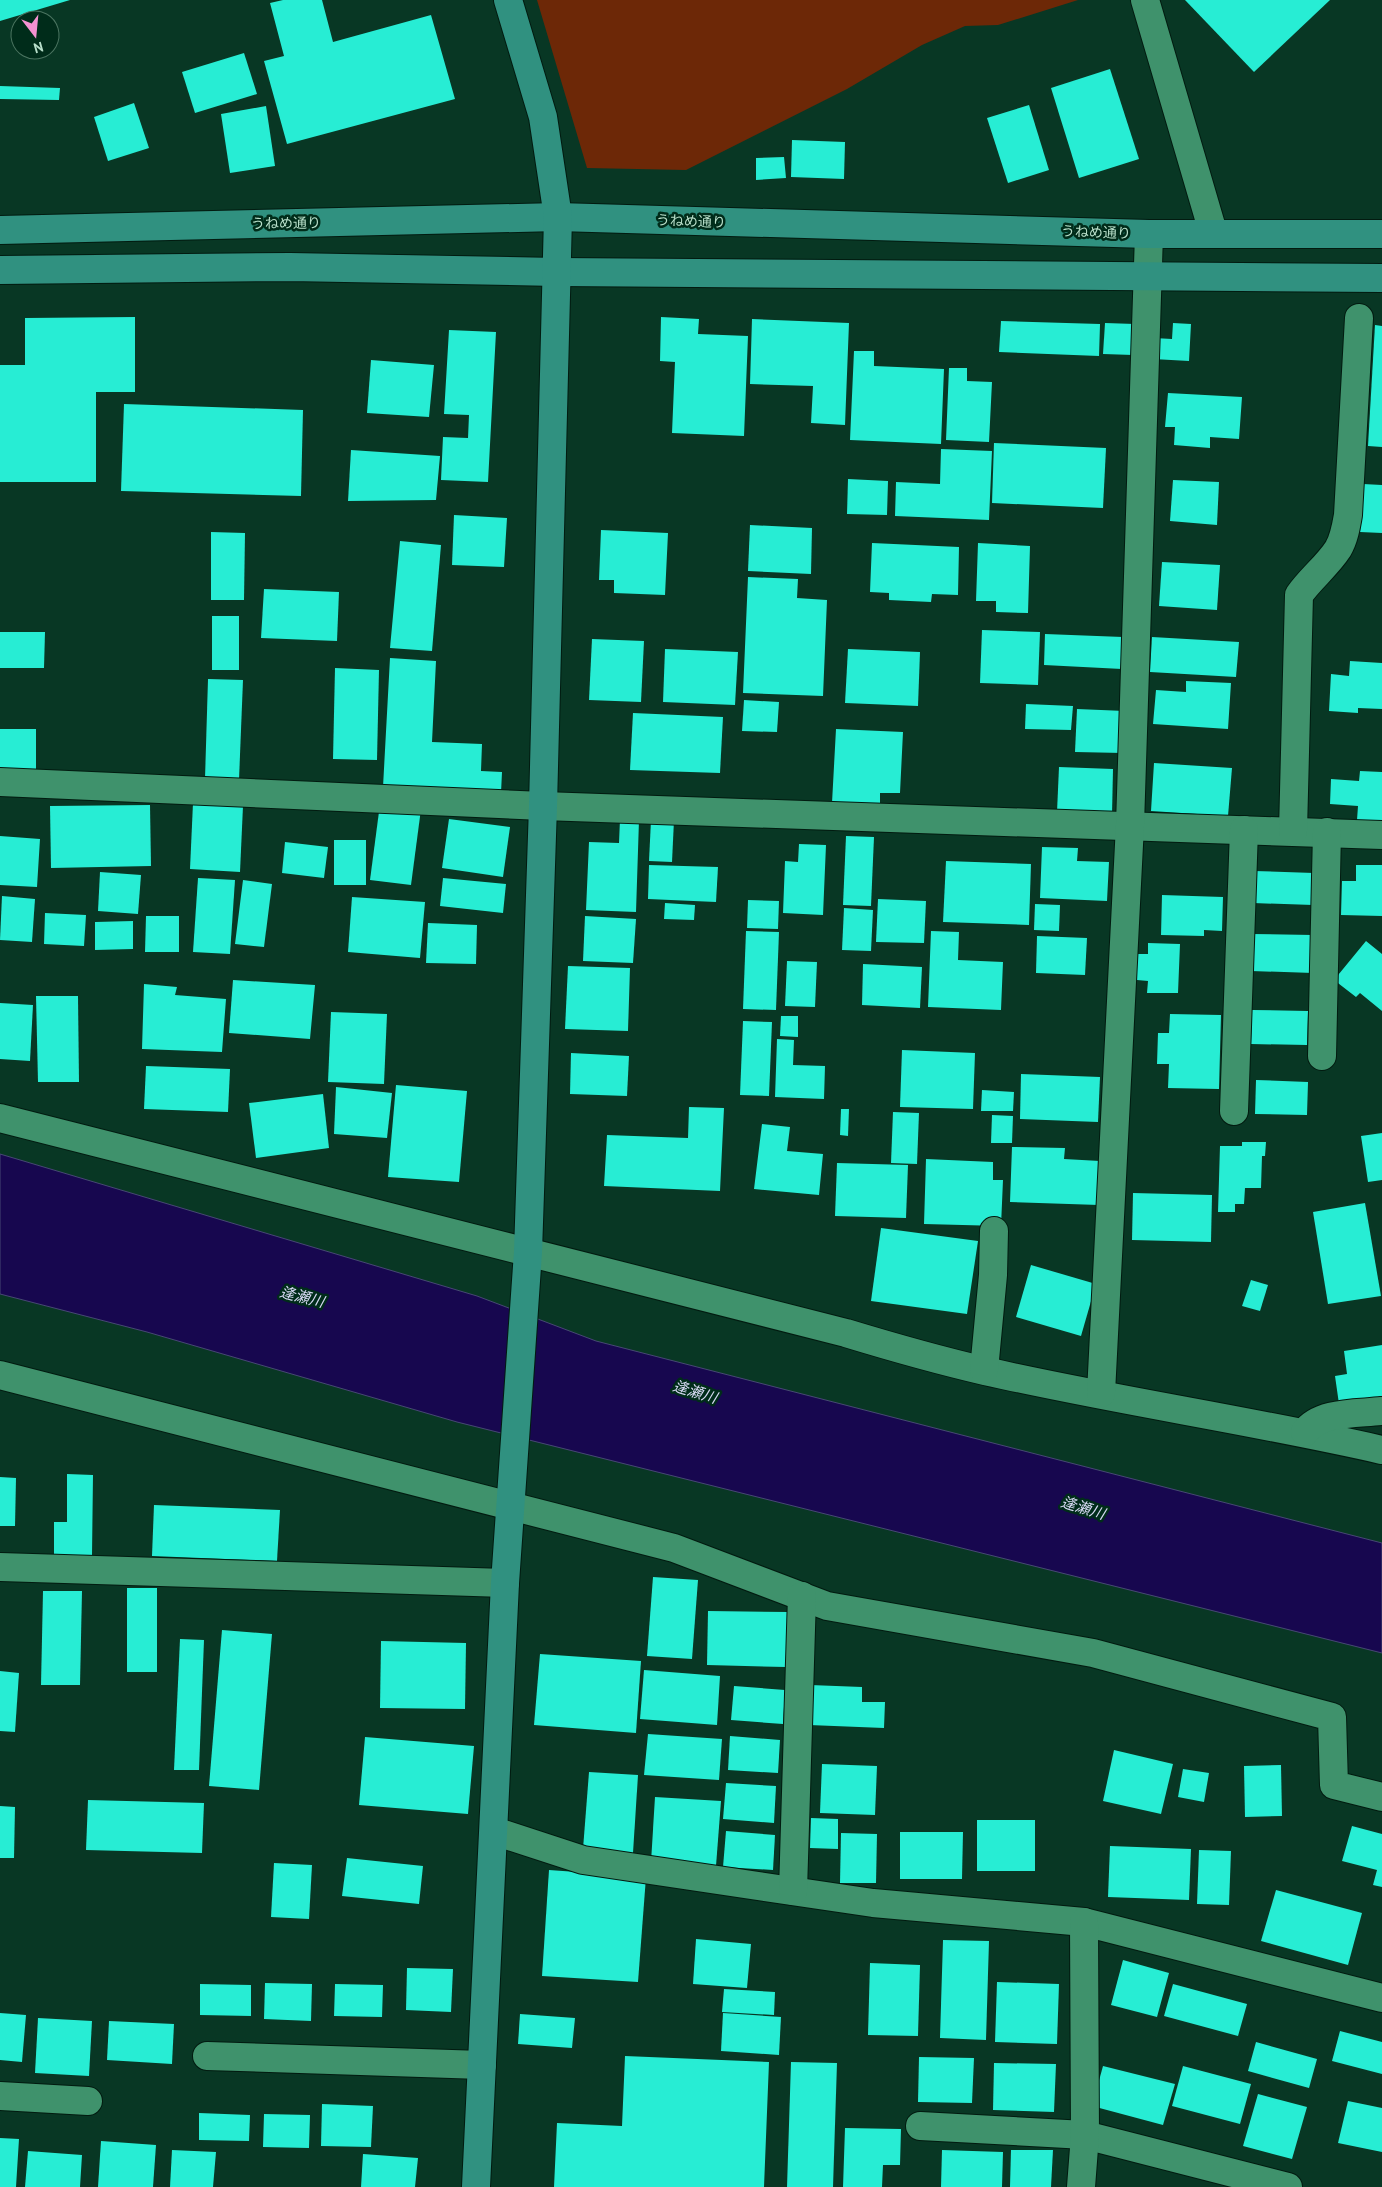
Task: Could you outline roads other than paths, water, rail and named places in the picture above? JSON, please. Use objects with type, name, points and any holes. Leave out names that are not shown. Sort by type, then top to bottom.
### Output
[{"type":"street","points":[[476,2187],[505,1583],[512,1506],[528,1252],[544,806],[558,217],[543,117],[508,0]]},
{"type":"street","points":[[1145,0],[1213,232]]},
{"type":"street","name":"うねめ通り","points":[[0,230],[558,217],[1149,234],[1213,232],[1382,234]]},
{"type":"street","points":[[1101,1393],[1130,825],[1146,275],[1149,234]]},
{"type":"street","points":[[0,270],[290,267],[557,272],[1382,278]]},
{"type":"street","points":[[1293,831],[1299,595],[1337,550],[1347,522],[1359,318]]},
{"type":"street","points":[[0,782],[544,806],[1382,835]]},
{"type":"street","points":[[1234,1112],[1244,830]]},
{"type":"street","points":[[1322,1056],[1327,832]]},
{"type":"street","points":[[0,1118],[984,1370],[1305,1432],[1382,1450]]},
{"type":"street","points":[[984,1370],[993,1275],[994,1231]]},
{"type":"street","points":[[0,1375],[674,1548],[827,1606],[1093,1653],[1332,1717],[1334,1785],[1382,1797]]},
{"type":"street","points":[[1305,1432],[1314,1422],[1324,1418],[1382,1411]]},
{"type":"street","points":[[0,1567],[505,1583]]},
{"type":"street","points":[[794,1891],[802,1596]]},
{"type":"street","points":[[494,1831],[583,1860],[873,1903],[1084,1922],[1382,1998]]},
{"type":"street","points":[[1081,2187],[1085,2135],[1084,1922]]},
{"type":"street","points":[[207,2056],[482,2065]]},
{"type":"street","points":[[0,2096],[88,2101]]},
{"type":"street","points":[[920,2126],[1085,2135],[1288,2187]]},
{"type":"water","name":"逢瀬川","points":[[0,1154],[477,1296],[596,1341],[1382,1543],[1382,1653],[457,1422],[147,1332],[0,1294]]}]
